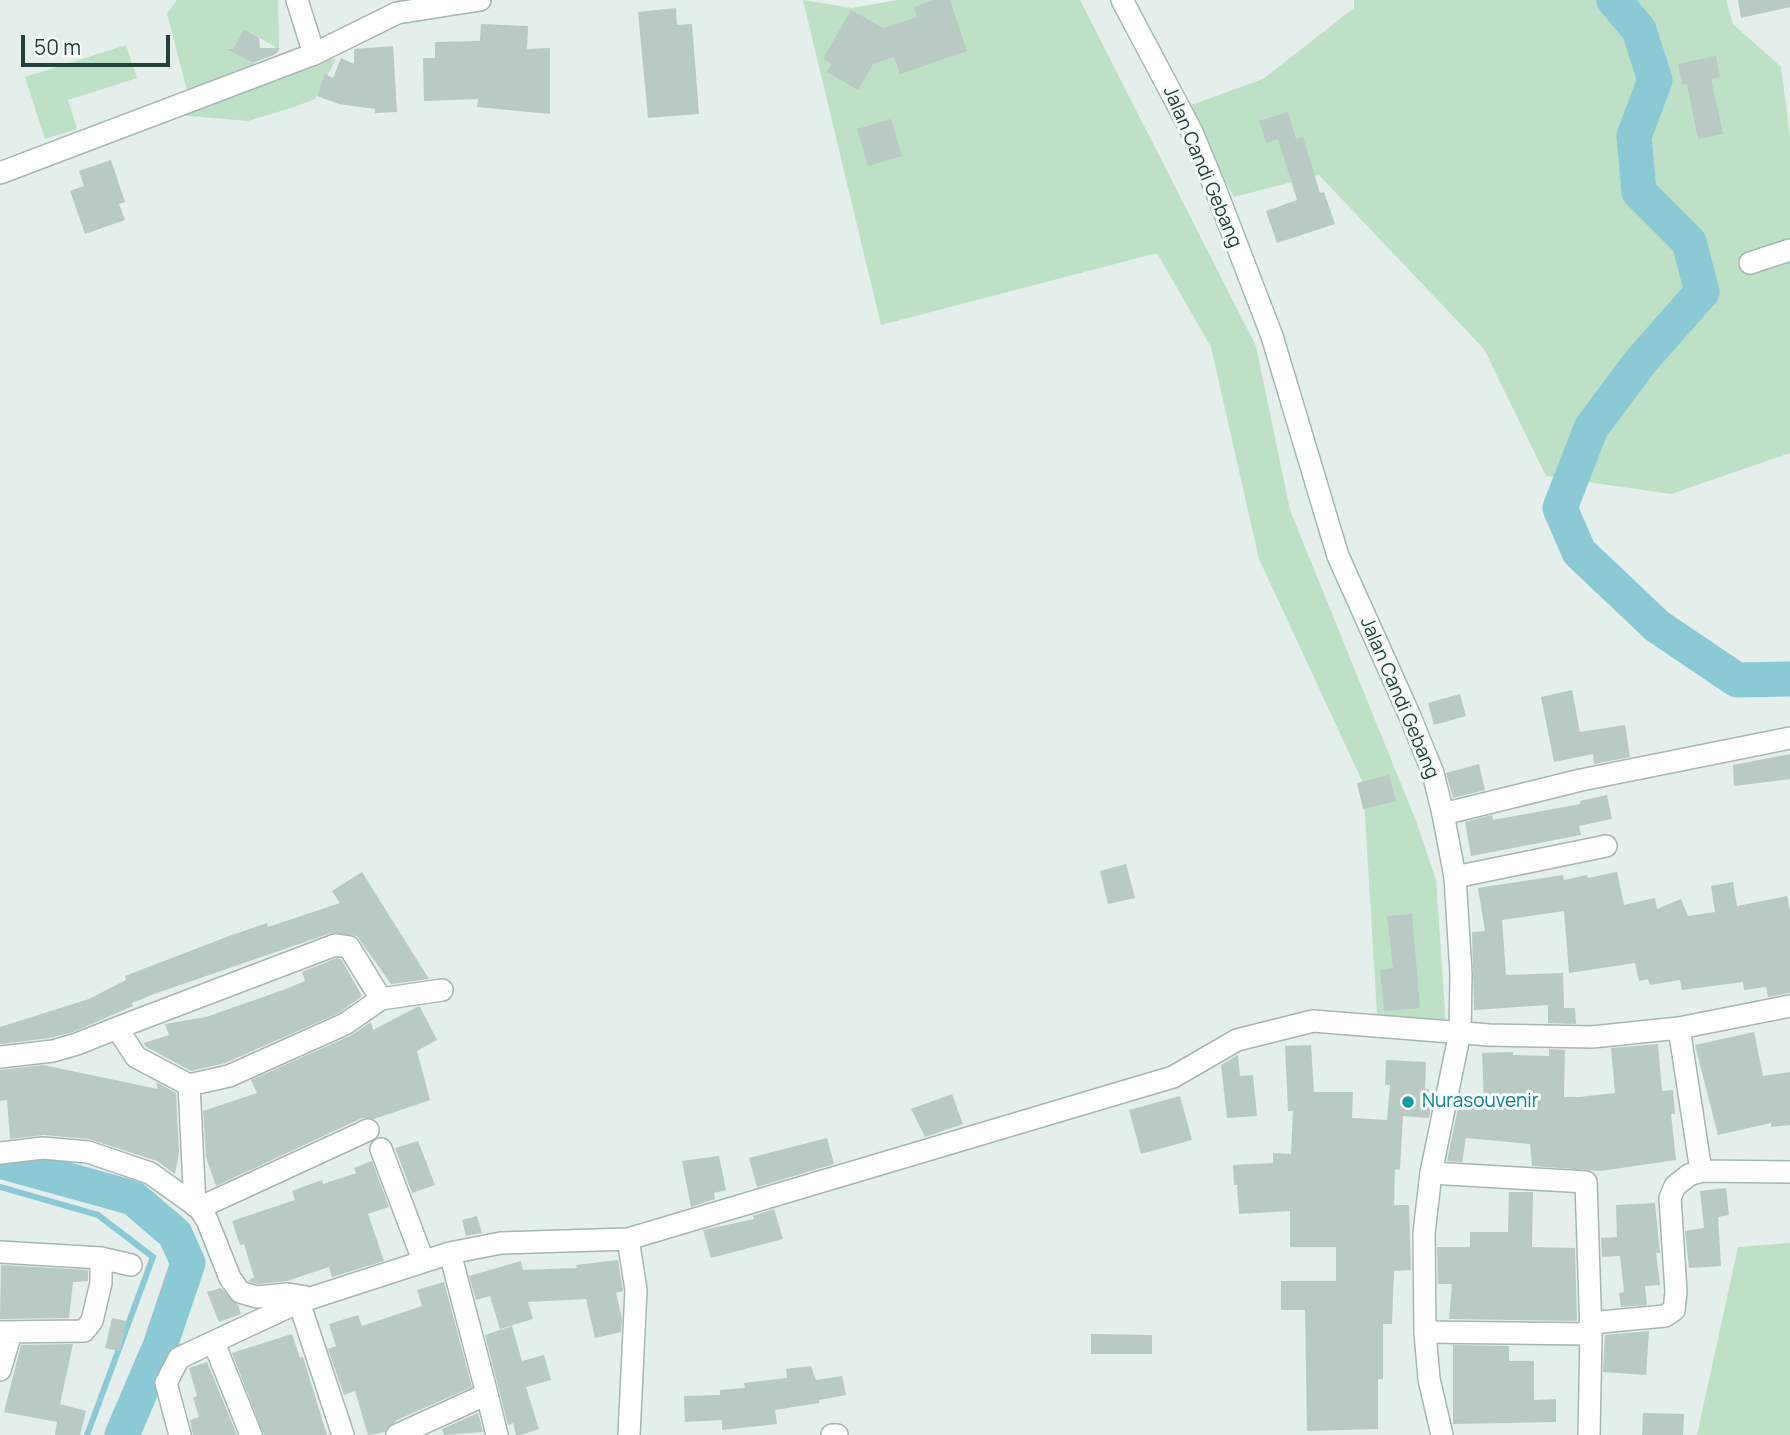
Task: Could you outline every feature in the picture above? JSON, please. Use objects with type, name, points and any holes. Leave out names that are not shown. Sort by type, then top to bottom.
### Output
[{"type":"street","points":[[297,0],[314,54]]},
{"type":"street","points":[[0,173],[314,54],[397,13],[436,4],[480,0]]},
{"type":"street","name":"Jalan Candi Gebang","points":[[1122,0],[1192,132],[1215,188],[1272,337],[1338,556],[1409,714],[1433,773],[1443,814],[1455,877],[1461,975],[1460,1032],[1431,1172],[1424,1233],[1425,1332],[1429,1379],[1442,1435]]},
{"type":"street","points":[[1749,263],[1790,250]]},
{"type":"street","points":[[1443,814],[1581,780],[1790,738]]},
{"type":"street","points":[[1455,877],[1605,846]]},
{"type":"street","points":[[0,1057],[53,1051],[341,944],[349,947],[381,999]]},
{"type":"street","points":[[117,1028],[136,1056],[189,1086],[229,1076],[345,1024],[381,999],[442,990]]},
{"type":"street","points":[[180,1435],[166,1383],[179,1358],[305,1300],[424,1260],[501,1243],[628,1239],[1173,1077],[1237,1040],[1313,1021],[1460,1032],[1592,1037],[1679,1028],[1790,1006]]},
{"type":"street","points":[[1679,1028],[1701,1171]]},
{"type":"street","points":[[189,1086],[197,1207],[230,1278],[240,1292],[257,1297],[288,1294],[305,1300]]},
{"type":"street","points":[[197,1207],[368,1130]]},
{"type":"street","points":[[0,1153],[43,1148],[88,1152],[150,1172],[197,1207]]},
{"type":"street","points":[[381,1149],[424,1260]]},
{"type":"street","points":[[1425,1332],[1591,1328],[1665,1316],[1674,1310],[1676,1292],[1670,1198],[1675,1186],[1689,1175],[1701,1171],[1790,1172]]},
{"type":"street","points":[[1431,1172],[1586,1182],[1591,1328],[1589,1435]]},
{"type":"street","points":[[628,1239],[636,1290],[629,1435]]},
{"type":"street","points":[[0,1252],[101,1258],[131,1265]]},
{"type":"street","points":[[450,1253],[497,1435]]},
{"type":"street","points":[[0,1370],[5,1332],[78,1333],[89,1327],[101,1283],[101,1258]]},
{"type":"street","points":[[305,1300],[343,1435]]},
{"type":"street","points":[[214,1343],[251,1435]]},
{"type":"street","points":[[397,1435],[487,1394]]},
{"type":"green space","points":[[177,0],[278,0],[279,49],[244,29],[232,51],[267,71],[188,94],[167,14]]},
{"type":"green space","points":[[803,0],[852,8],[898,0],[1080,0],[1256,346],[1290,510],[1416,821],[1436,880],[1446,1027],[1378,1030],[1363,783],[1259,559],[1211,347],[1157,253],[881,325]]},
{"type":"green space","points":[[1354,0],[1726,0],[1733,24],[1781,67],[1790,136],[1790,453],[1671,494],[1546,476],[1484,349],[1319,175],[1234,197],[1183,108],[1263,79],[1354,8]]},
{"type":"green space","points":[[126,45],[137,78],[68,100],[77,129],[45,139],[25,77]]},
{"type":"green space","points":[[336,59],[315,99],[294,107],[248,121],[179,115],[291,66]]},
{"type":"green space","points":[[1790,1243],[1790,1435],[1697,1435],[1738,1247]]},
{"type":"building","points":[[934,0],[950,0],[967,51],[900,74],[894,57],[873,64],[858,90],[827,72],[832,64],[823,59],[851,10],[883,28],[917,17],[914,7]]},
{"type":"building","points":[[1738,0],[1790,0],[1790,7],[1741,18]]},
{"type":"building","points":[[676,8],[677,25],[692,24],[699,114],[648,118],[638,12]]},
{"type":"building","points":[[481,24],[528,26],[527,49],[550,48],[550,114],[477,107],[478,99],[424,101],[423,58],[435,58],[435,42],[480,41]]},
{"type":"building","points":[[244,29],[259,38],[260,48],[280,48],[276,54],[253,63],[227,49],[233,49]]},
{"type":"building","points":[[393,46],[397,112],[375,113],[375,109],[339,104],[317,96],[325,74],[333,78],[341,58],[354,64],[354,49]]},
{"type":"building","points":[[1716,56],[1720,77],[1711,79],[1723,134],[1698,139],[1687,84],[1682,85],[1678,64]]},
{"type":"building","points":[[1288,112],[1296,139],[1303,137],[1320,193],[1324,192],[1335,224],[1277,243],[1266,211],[1297,200],[1278,139],[1266,143],[1259,121]]},
{"type":"building","points":[[891,119],[902,156],[868,166],[857,129]]},
{"type":"building","points":[[111,160],[125,202],[119,204],[125,220],[85,234],[70,191],[84,186],[79,171]]},
{"type":"building","points":[[1572,690],[1580,732],[1625,725],[1630,757],[1594,764],[1593,754],[1554,762],[1541,697]]},
{"type":"building","points":[[1460,694],[1466,716],[1434,725],[1428,703]]},
{"type":"building","points":[[1790,754],[1790,779],[1734,786],[1733,765]]},
{"type":"building","points":[[1479,764],[1485,790],[1453,798],[1446,773]]},
{"type":"building","points":[[1389,775],[1396,801],[1363,809],[1357,783]]},
{"type":"building","points":[[1607,795],[1612,819],[1579,826],[1581,835],[1471,856],[1465,822],[1492,815],[1493,820],[1580,804],[1580,801]]},
{"type":"building","points":[[1126,864],[1135,898],[1108,904],[1100,871]]},
{"type":"building","points":[[362,872],[429,979],[391,984],[357,936],[331,933],[154,994],[73,1032],[50,1038],[0,1044],[0,1027],[89,999],[126,980],[125,976],[229,936],[267,923],[268,927],[340,903],[332,891]]},
{"type":"building","points":[[1617,872],[1624,905],[1655,898],[1657,909],[1681,899],[1688,916],[1715,912],[1711,886],[1733,882],[1737,906],[1787,896],[1790,912],[1790,993],[1768,997],[1766,987],[1744,990],[1743,982],[1682,990],[1680,980],[1650,985],[1648,979],[1639,981],[1635,963],[1569,973],[1564,911],[1502,920],[1506,975],[1563,973],[1564,1008],[1575,1008],[1576,1024],[1548,1023],[1548,1005],[1474,1010],[1472,932],[1485,931],[1478,888],[1563,875],[1564,880]]},
{"type":"building","points":[[1412,914],[1420,1008],[1384,1011],[1380,970],[1393,968],[1387,916]]},
{"type":"building","points":[[337,958],[341,959],[362,996],[339,1013],[225,1063],[191,1071],[145,1046],[144,1043],[169,1035],[165,1024],[206,1017],[283,990],[305,981],[302,972]]},
{"type":"building","points":[[420,1007],[437,1040],[417,1051],[430,1100],[374,1119],[362,1118],[216,1186],[206,1157],[203,1111],[257,1093],[251,1080],[350,1036],[371,1022],[373,1030]]},
{"type":"building","points":[[1754,1032],[1763,1076],[1790,1072],[1790,1125],[1771,1127],[1771,1123],[1718,1135],[1695,1045]]},
{"type":"building","points":[[1658,1044],[1662,1091],[1673,1090],[1675,1114],[1671,1114],[1676,1160],[1600,1171],[1532,1166],[1530,1144],[1466,1138],[1462,1162],[1447,1161],[1460,1099],[1484,1101],[1482,1053],[1513,1052],[1513,1055],[1549,1056],[1549,1049],[1565,1050],[1564,1097],[1579,1097],[1615,1093],[1611,1048]]},
{"type":"building","points":[[1311,1045],[1314,1092],[1353,1092],[1352,1118],[1387,1120],[1390,1085],[1385,1085],[1386,1060],[1426,1062],[1425,1089],[1429,1089],[1428,1096],[1433,1096],[1429,1118],[1403,1116],[1400,1170],[1395,1169],[1394,1205],[1409,1205],[1411,1270],[1394,1271],[1392,1324],[1383,1324],[1383,1379],[1378,1379],[1378,1429],[1307,1431],[1305,1310],[1281,1310],[1281,1281],[1336,1281],[1336,1247],[1290,1247],[1290,1211],[1239,1214],[1233,1165],[1273,1163],[1273,1153],[1291,1154],[1293,1111],[1288,1111],[1285,1046]]},
{"type":"building","points":[[1238,1055],[1240,1076],[1253,1075],[1257,1116],[1227,1118],[1221,1065]]},
{"type":"building","points":[[43,1065],[158,1089],[156,1082],[176,1093],[179,1153],[175,1174],[157,1161],[89,1139],[44,1135],[10,1139],[7,1100],[0,1101],[0,1070]]},
{"type":"building","points":[[952,1094],[963,1124],[925,1137],[911,1109]]},
{"type":"building","points":[[1180,1096],[1192,1140],[1141,1154],[1129,1110]]},
{"type":"building","points":[[827,1138],[834,1164],[757,1187],[749,1158]]},
{"type":"building","points":[[418,1141],[435,1185],[412,1193],[395,1148]]},
{"type":"building","points":[[719,1156],[726,1190],[714,1193],[715,1199],[691,1207],[682,1161]]},
{"type":"building","points":[[372,1161],[389,1207],[368,1214],[384,1261],[332,1277],[329,1267],[287,1281],[258,1284],[248,1281],[254,1277],[244,1244],[240,1245],[232,1221],[295,1200],[292,1191],[322,1180],[323,1184],[356,1173],[354,1168]]},
{"type":"building","points":[[1726,1188],[1729,1215],[1718,1217],[1721,1266],[1689,1268],[1685,1231],[1704,1228],[1700,1191]]},
{"type":"building","points":[[1509,1192],[1533,1192],[1532,1247],[1575,1248],[1577,1321],[1449,1319],[1452,1284],[1438,1284],[1437,1247],[1470,1247],[1470,1232],[1508,1232]]},
{"type":"building","points":[[1655,1203],[1660,1285],[1645,1286],[1647,1305],[1621,1307],[1619,1293],[1624,1292],[1620,1256],[1602,1257],[1601,1238],[1617,1237],[1616,1205]]},
{"type":"building","points":[[774,1209],[783,1239],[711,1258],[703,1230],[754,1219],[753,1216]]},
{"type":"building","points":[[477,1216],[482,1233],[466,1236],[462,1220]]},
{"type":"building","points":[[618,1260],[623,1291],[616,1293],[622,1318],[621,1332],[595,1338],[586,1299],[528,1302],[533,1319],[500,1329],[490,1296],[476,1300],[469,1276],[521,1261],[523,1270],[577,1268],[576,1265]]},
{"type":"building","points":[[1,1265],[88,1270],[88,1281],[73,1282],[69,1318],[0,1319]]},
{"type":"building","points":[[444,1282],[472,1387],[397,1420],[385,1432],[368,1435],[355,1391],[344,1395],[328,1349],[336,1346],[329,1324],[358,1315],[362,1326],[422,1306],[417,1290]]},
{"type":"building","points":[[221,1288],[238,1305],[241,1314],[219,1322],[207,1292]]},
{"type":"building","points":[[112,1318],[126,1321],[120,1351],[105,1348]]},
{"type":"building","points":[[512,1326],[522,1361],[544,1355],[551,1380],[526,1387],[539,1429],[521,1435],[516,1435],[513,1423],[508,1425],[485,1335]]},
{"type":"building","points":[[1649,1331],[1646,1375],[1603,1372],[1605,1335]]},
{"type":"building","points":[[292,1334],[300,1358],[303,1357],[327,1435],[264,1435],[232,1353]]},
{"type":"building","points":[[1091,1334],[1152,1335],[1152,1354],[1091,1354]]},
{"type":"building","points":[[73,1344],[60,1404],[86,1411],[80,1435],[55,1435],[57,1422],[4,1412],[21,1345]]},
{"type":"building","points":[[1453,1345],[1509,1346],[1509,1361],[1534,1361],[1534,1400],[1556,1399],[1556,1422],[1453,1424]]},
{"type":"building","points":[[207,1362],[237,1435],[193,1435],[190,1420],[199,1417],[193,1398],[197,1396],[189,1368]]},
{"type":"building","points":[[811,1366],[816,1380],[842,1376],[846,1395],[819,1400],[819,1403],[775,1410],[777,1424],[722,1430],[722,1420],[685,1422],[684,1396],[720,1395],[720,1390],[745,1388],[744,1383],[787,1378],[786,1369]]},
{"type":"building","points":[[478,1413],[483,1432],[444,1435],[442,1429]]},
{"type":"building","points":[[1643,1413],[1684,1414],[1683,1435],[1642,1435]]},
{"type":"waterway","points":[[1614,0],[1639,30],[1655,80],[1634,136],[1639,192],[1689,242],[1702,292],[1641,361],[1591,428],[1560,508],[1579,552],[1657,626],[1737,680],[1790,679]]},
{"type":"waterway","points":[[0,1161],[133,1198],[175,1234],[188,1263],[160,1346],[122,1435]]},
{"type":"waterway","points":[[0,1187],[98,1215],[153,1257],[87,1435]]},
{"type":"place","name":"Nurasouvenir","points":[[1408,1102]]}]
